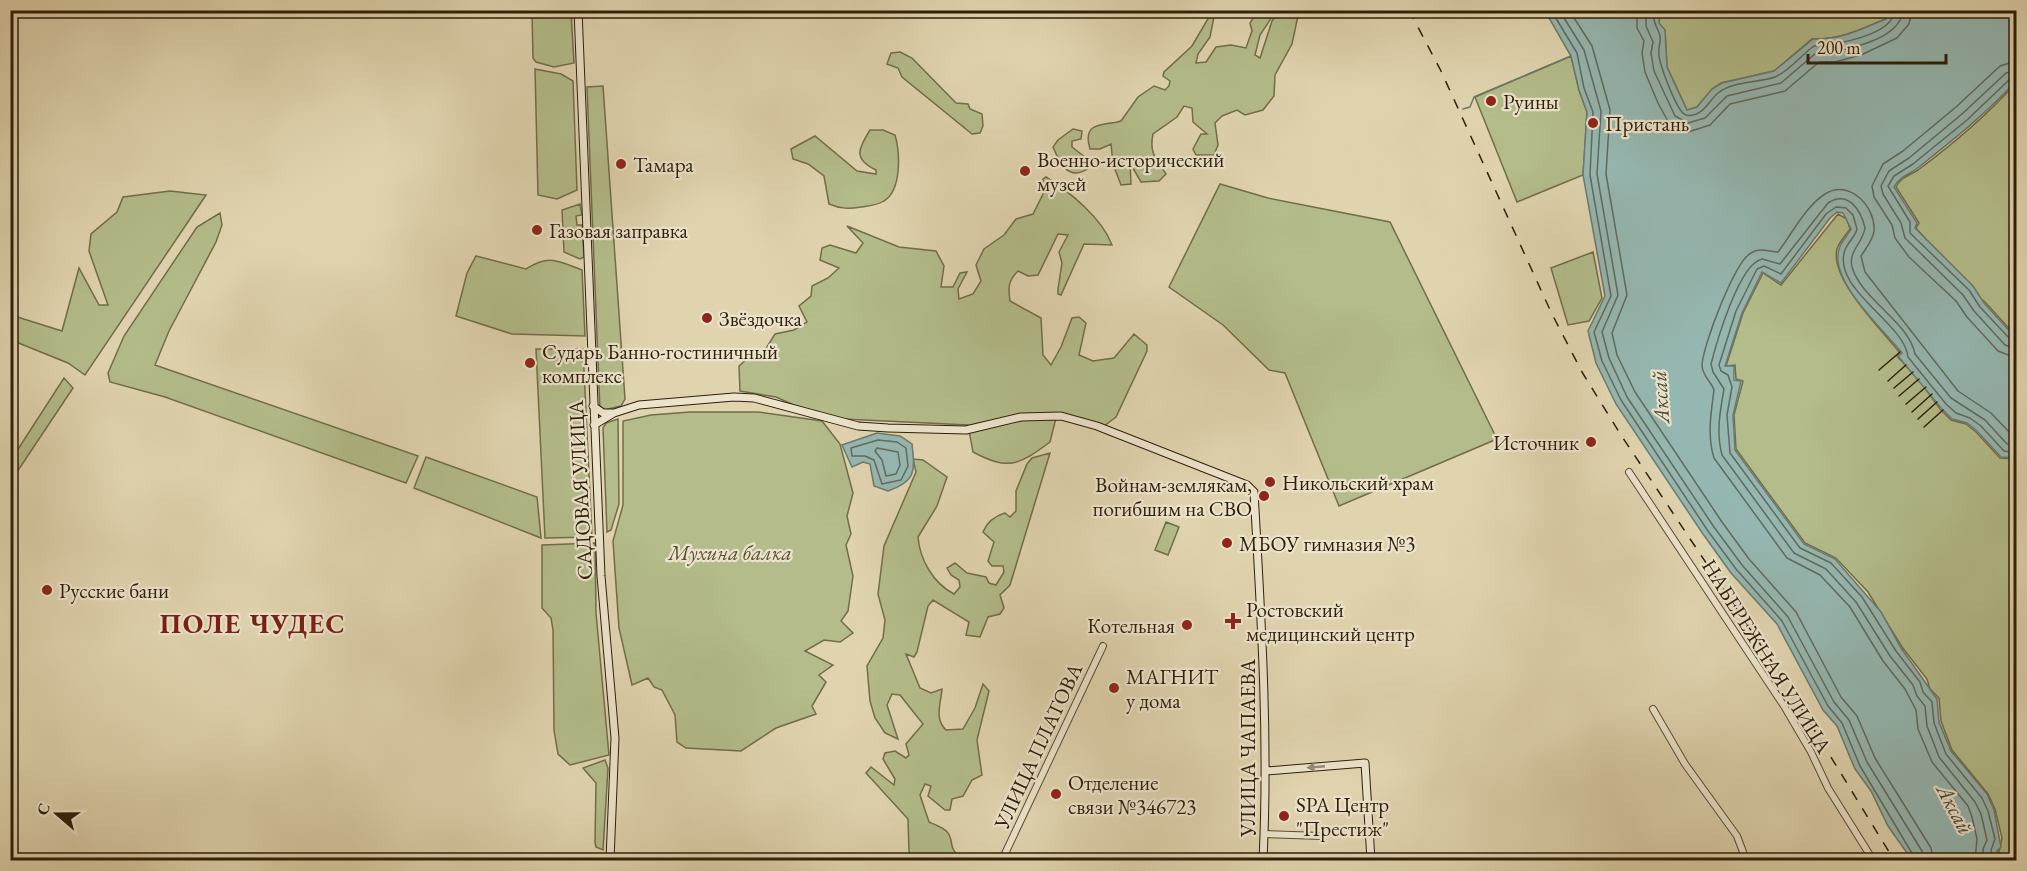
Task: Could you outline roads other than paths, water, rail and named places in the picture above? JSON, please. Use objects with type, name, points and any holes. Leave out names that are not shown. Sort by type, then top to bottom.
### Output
[{"type":"main road","name":"САДОВАЯ УЛИЦА","points":[[578,10],[603,612],[615,738],[610,861]]},
{"type":"main road","name":"УЛИЦА ЧАПАЕВА","points":[[614,414],[639,405],[663,401],[734,397],[775,403],[858,426],[888,428],[966,430],[1021,417],[1061,416],[1097,426],[1235,478],[1254,492],[1263,638],[1266,771],[1263,861]]},
{"type":"main road","points":[[593,406],[603,413],[614,414]]},
{"type":"main road","points":[[594,425],[614,414]]},
{"type":"main road","points":[[1266,771],[1365,763],[1371,861]]},
{"type":"street","name":"НАБЕРЕЖНАЯ УЛИЦА","points":[[1629,472],[1784,706],[1811,752],[1828,788],[1873,861]]},
{"type":"street","name":"УЛИЦА ПЛАТОВА","points":[[1002,861],[1103,646]]},
{"type":"street","points":[[1653,709],[1685,764],[1737,836],[1746,861]]},
{"type":"street","points":[[1264,834],[1322,836]]},
{"type":"water","name":"Аксай","points":[[1545,11],[1660,11],[1659,23],[1665,30],[1667,67],[1687,110],[1697,107],[1712,89],[1722,83],[1774,71],[1813,39],[1833,38],[1851,33],[1886,19],[1889,11],[2016,11],[2016,81],[1969,126],[1902,178],[1894,187],[1917,223],[1915,228],[1973,286],[1984,303],[2016,338],[2016,458],[2001,457],[1977,431],[1967,423],[1952,419],[1941,408],[1898,356],[1902,353],[1850,290],[1838,262],[1840,246],[1851,229],[1843,213],[1837,212],[1830,218],[1781,283],[1762,272],[1742,313],[1725,366],[1734,366],[1734,380],[1741,381],[1733,415],[1735,450],[1804,544],[1835,559],[1881,612],[1901,648],[1937,699],[1939,722],[1951,751],[1987,794],[1994,810],[2001,847],[1997,851],[1999,860],[1912,860],[1888,826],[1871,791],[1855,769],[1837,726],[1823,710],[1777,624],[1731,573],[1616,404],[1596,363],[1588,331],[1605,296],[1583,175],[1587,112],[1571,56]]},
{"type":"water","points":[[877,433],[900,436],[912,444],[912,474],[904,483],[888,491],[874,486],[870,464],[863,462],[852,467],[842,445]]},
{"type":"waterway","points":[[1463,109],[1470,107],[1474,97],[1571,56]]},
{"type":"tram line","points":[[1879,370],[1900,352]]},
{"type":"tram line","points":[[1888,381],[1906,365]]},
{"type":"tram line","points":[[1894,388],[1913,372]]},
{"type":"tram line","points":[[1899,396],[1919,379]]},
{"type":"tram line","points":[[1906,404],[1926,387]]},
{"type":"tram line","points":[[1912,412],[1932,394]]},
{"type":"tram line","points":[[1918,419],[1937,402]]},
{"type":"tram line","points":[[1924,427],[1943,410]]},
{"type":"railway","points":[[1409,10],[1441,71],[1551,312],[1582,372],[1619,432],[1780,674],[1894,860]]},
{"type":"place","name":"Руины","points":[[1491,101]]},
{"type":"place","name":"Пристань","points":[[1593,123]]},
{"type":"place","name":"Тамара","points":[[621,164]]},
{"type":"place","name":"Военно-исторический музей","points":[[1025,171]]},
{"type":"place","name":"Газовая заправка","points":[[537,230]]},
{"type":"place","name":"Звёздочка","points":[[707,318]]},
{"type":"place","name":"Сударь Банно-гостиничный комплекс","points":[[530,363]]},
{"type":"place","name":"Источник","points":[[1591,442]]},
{"type":"place","name":"Никольский храм","points":[[1270,482]]},
{"type":"place","name":"Войнам-землякам, погибшим на СВО","points":[[1264,496]]},
{"type":"place","name":"МБОУ гимназия №3","points":[[1227,543]]},
{"type":"place","name":"Русские бани","points":[[47,590]]},
{"type":"place","name":"Ростовский медицинский центр","points":[[1233,621]]},
{"type":"place","name":"Котельная","points":[[1187,625]]},
{"type":"place","name":"МАГНИТ у дома","points":[[1114,688]]},
{"type":"place","name":"Отделение связи №346723","points":[[1056,794]]},
{"type":"place","name":"SPA Центр \"Престиж\"","points":[[1284,816]]},
{"type":"district","name":"ПОЛЕ ЧУДЕС","points":[[253,623]]},
{"type":"park label","name":"Мухина балка","points":[[730,552]]}]
